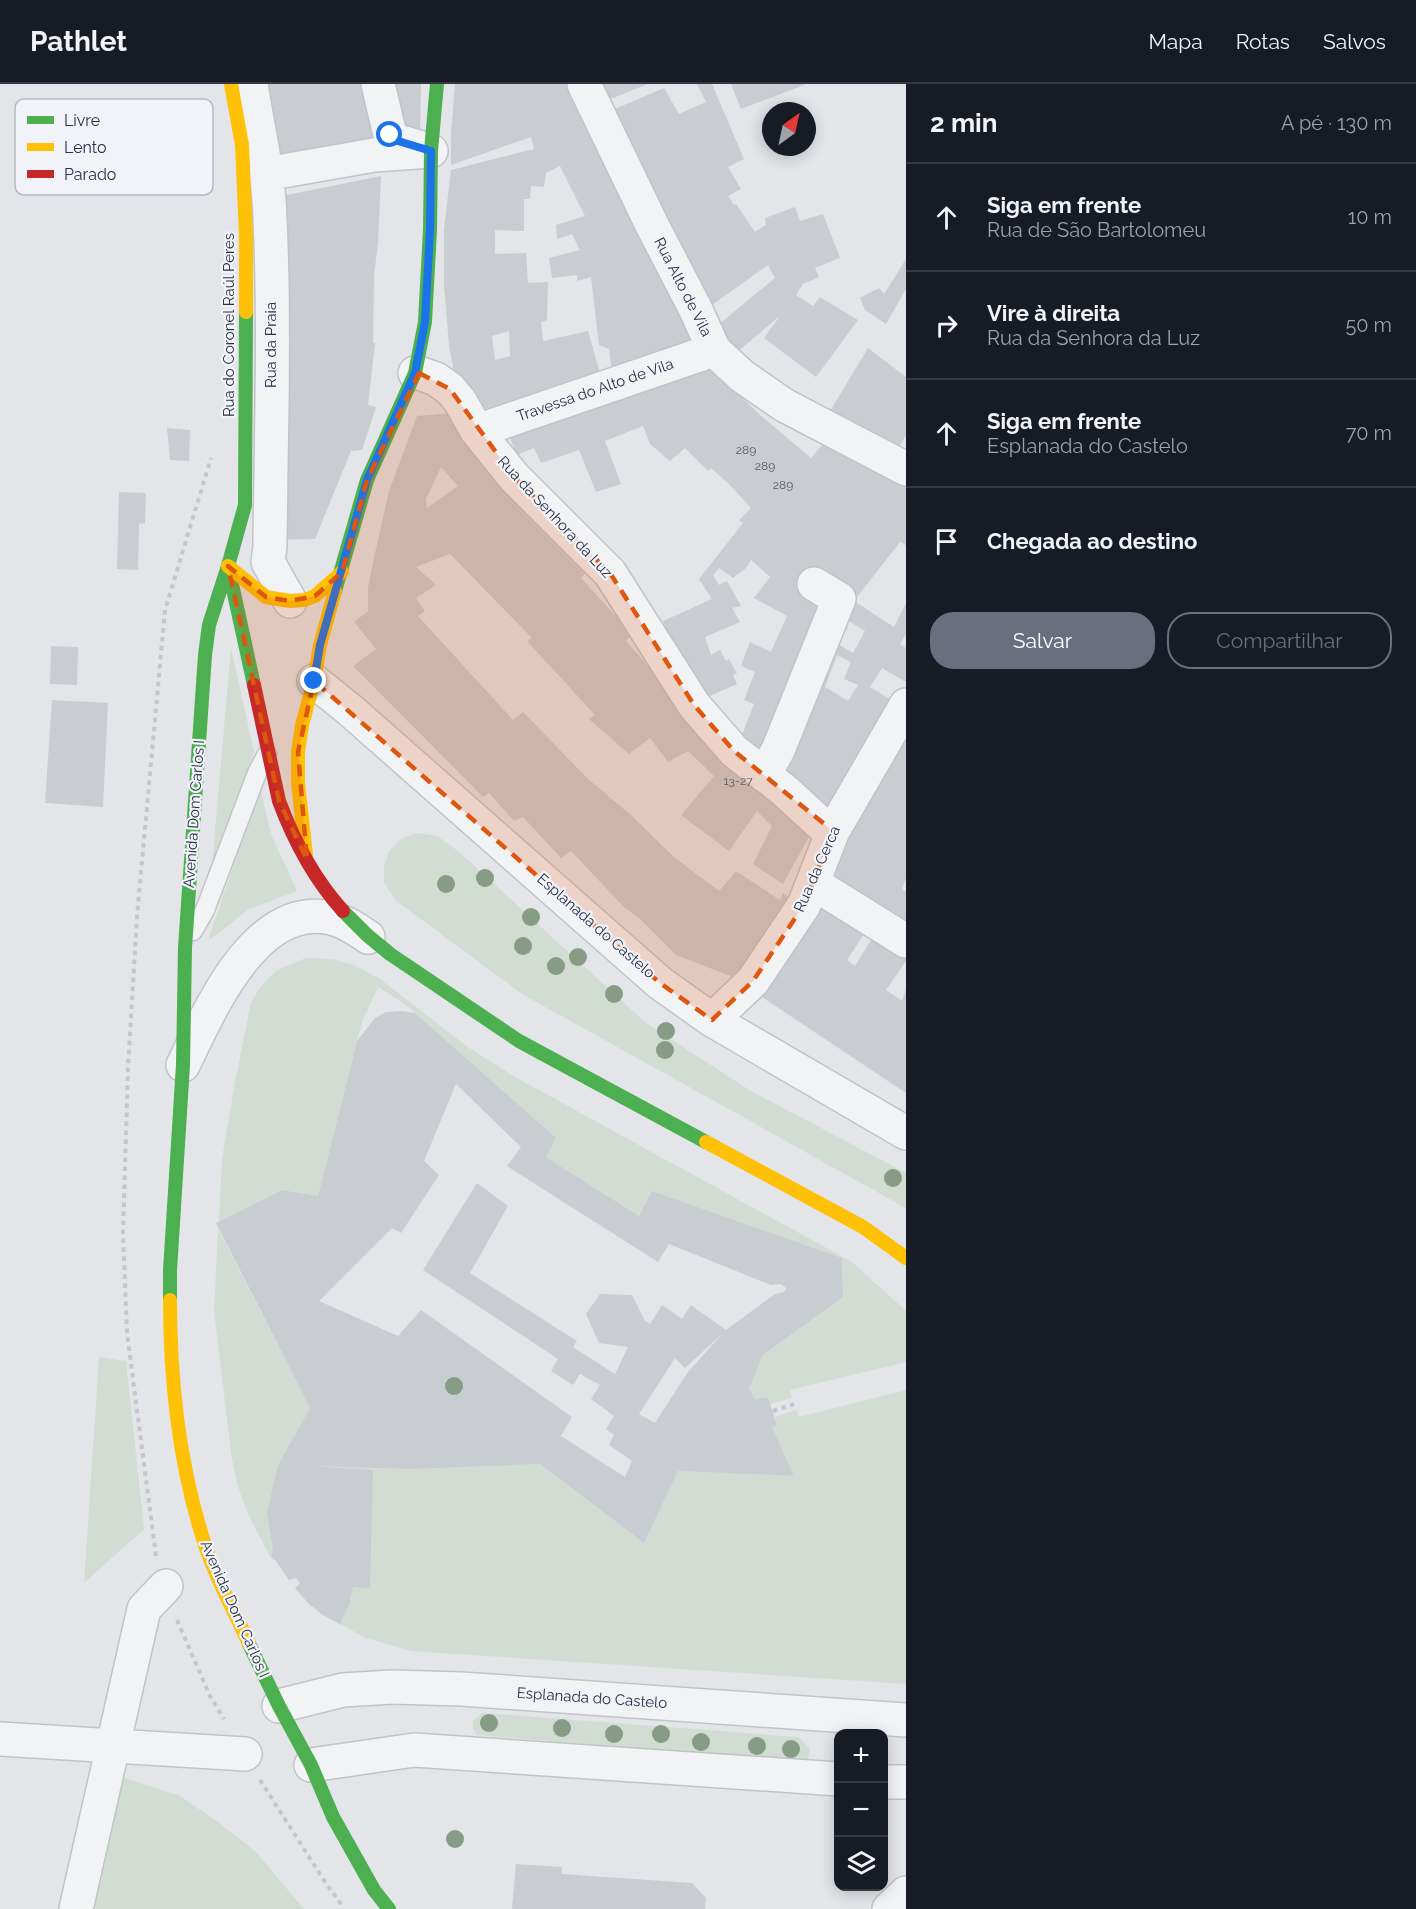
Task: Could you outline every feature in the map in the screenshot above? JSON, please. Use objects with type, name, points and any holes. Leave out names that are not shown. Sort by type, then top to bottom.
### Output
[{"type":"street","name":"Rua do Coronel Raúl Peres","points":[[228,566],[245,505],[246,236],[242,145],[231,84]]},
{"type":"street","name":"Rua da Praia","points":[[251,84],[266,174],[270,218],[272,324],[268,562],[290,601]]},
{"type":"street","points":[[378,84],[390,135],[398,141],[431,151]]},
{"type":"street","points":[[307,860],[298,783],[298,752],[302,725],[314,681],[320,645],[367,480],[415,373],[425,322],[431,151],[436,84]]},
{"type":"street","name":"Rua Alto de Vila","points":[[584,84],[714,350],[742,376],[784,405],[906,469]]},
{"type":"street","points":[[266,174],[374,155],[431,151]]},
{"type":"street","name":"Travessa do Alto de Vila","points":[[477,430],[714,350]]},
{"type":"street","name":"Rua da Senhora da Luz","points":[[415,373],[436,379],[450,389],[477,430],[514,477],[610,573],[694,705],[734,751],[785,791],[823,826],[833,831]]},
{"type":"street","points":[[228,566],[266,597],[290,601],[315,596],[342,572]]},
{"type":"street","points":[[228,566],[279,801],[291,831],[307,860],[345,914],[402,963],[519,1041],[863,1227],[906,1258]]},
{"type":"street","name":"Avenida Dom Carlos I","points":[[228,566],[209,626],[205,655],[185,948],[183,1065],[170,1270],[170,1340],[176,1413],[188,1487],[207,1550],[279,1706],[311,1765],[333,1817],[374,1890],[389,1909]]},
{"type":"street","points":[[764,775],[778,750],[839,599],[814,584]]},
{"type":"street","name":"Esplanada do Castelo","points":[[314,681],[350,710],[660,983],[712,1020],[906,1133]]},
{"type":"street","name":"Rua da Cerca","points":[[712,1020],[753,981],[804,904],[833,831],[906,705]]},
{"type":"street","points":[[813,883],[906,941]]},
{"type":"street","name":"Avenida Dom Carlos I","points":[[183,1065],[217,996],[242,957],[272,932],[301,919],[316,916],[349,924],[372,939]]},
{"type":"street","points":[[76,1909],[144,1609],[166,1586]]},
{"type":"street","name":"Esplanada do Castelo","points":[[279,1706],[343,1690],[392,1687],[473,1690],[906,1720]]},
{"type":"street","points":[[0,1739],[245,1754]]},
{"type":"street","points":[[311,1765],[414,1750],[834,1779]]},
{"type":"street","points":[[888,1782],[906,1782]]},
{"type":"street","points":[[889,1909],[906,1893]]},
{"type":"lane","points":[[185,948],[205,910],[257,773],[269,750]]},
{"type":"path","points":[[127,1333],[123,1233],[128,1068],[137,916],[165,610],[211,457]]},
{"type":"path","points":[[773,1411],[794,1404]]},
{"type":"highlighted area","points":[[419,373],[450,389],[514,477],[610,573],[694,705],[734,751],[833,831],[804,905],[753,981],[712,1020],[660,983],[314,681],[298,752],[307,860],[279,801],[228,566],[266,597],[290,601],[315,596],[342,572],[367,480]]},
{"type":"shaded area","points":[[231,648],[254,752],[212,866]]},
{"type":"shaded area","points":[[260,787],[271,834],[297,891],[249,909],[208,941]]},
{"type":"shaded area","points":[[417,833],[437,836],[458,851],[646,1023],[751,1091],[906,1173],[906,1208],[522,994],[395,900],[384,882],[384,865],[390,850],[402,838]]},
{"type":"shaded area","points":[[306,958],[334,959],[356,966],[380,979],[469,1048],[517,1078],[852,1262],[906,1311],[906,1362],[790,1390],[792,1398],[770,1404],[768,1397],[755,1399],[749,1389],[763,1355],[843,1297],[842,1258],[652,1191],[639,1216],[546,1157],[555,1138],[405,1004],[378,987],[364,1017],[357,1041],[318,1196],[282,1190],[219,1222],[222,1158],[251,1002],[259,989],[277,970]]},
{"type":"shaded area","points":[[218,1229],[310,1408],[278,1465],[412,1469],[540,1464],[644,1543],[678,1471],[794,1476],[772,1427],[777,1426],[775,1417],[796,1410],[799,1417],[906,1390],[906,1684],[411,1651],[366,1638],[323,1615],[308,1603],[300,1583],[273,1550],[271,1558],[248,1514],[238,1487],[232,1459],[214,1312]]},
{"type":"shaded area","points":[[99,1357],[126,1361],[144,1529],[84,1583]]},
{"type":"shaded area","points":[[482,1713],[799,1737],[810,1749],[808,1758],[799,1762],[477,1735],[473,1728],[473,1721]]},
{"type":"shaded area","points":[[118,1776],[180,1796],[218,1822],[255,1851],[304,1909],[87,1909]]},
{"type":"building","points":[[262,84],[360,84],[376,142],[276,161]]},
{"type":"building","points":[[388,84],[421,84],[420,134],[402,136]]},
{"type":"building","points":[[455,84],[572,84],[674,298],[695,349],[612,372],[609,349],[599,345],[591,277],[577,281],[577,275],[552,278],[549,258],[580,250],[572,234],[557,239],[556,225],[585,216],[560,166],[546,173],[544,187],[531,186],[530,199],[524,199],[524,231],[495,230],[495,254],[526,253],[528,283],[548,282],[547,320],[541,322],[543,341],[588,331],[600,373],[474,412],[456,384],[449,345],[444,285],[444,229],[451,170],[534,149],[531,137],[451,165]],"holes":[[[509,331],[510,356],[495,360],[492,336]]]},
{"type":"building","points":[[591,84],[648,84],[598,104]]},
{"type":"building","points":[[697,84],[712,84],[744,159],[728,167],[741,189],[728,196],[755,232],[766,225],[765,218],[795,207],[800,221],[823,214],[840,258],[815,268],[819,277],[803,284],[796,295],[813,306],[820,297],[858,320],[816,377],[764,338],[780,316],[737,352],[718,325],[775,278],[768,265],[708,308],[603,114],[664,88],[679,114],[706,102]]},
{"type":"building","points":[[731,84],[807,84],[741,109]]},
{"type":"building","points":[[381,176],[374,276],[373,343],[375,343],[368,405],[376,407],[362,450],[351,451],[315,539],[272,540],[277,197]]},
{"type":"building","points":[[906,259],[906,289],[886,324],[865,310],[860,298],[879,288],[884,294]]},
{"type":"building","points":[[868,348],[906,377],[906,435],[894,456],[827,416]]},
{"type":"building","points":[[705,362],[759,414],[811,458],[825,442],[906,483],[906,545],[900,542],[854,601],[894,627],[906,603],[906,634],[900,644],[906,648],[906,682],[882,668],[870,687],[900,705],[830,814],[774,778],[837,621],[848,627],[838,644],[853,653],[865,631],[841,616],[827,602],[764,760],[737,748],[754,704],[744,700],[755,672],[741,666],[750,642],[771,652],[787,616],[754,598],[770,577],[751,560],[746,568],[733,578],[719,568],[713,575],[719,585],[727,581],[741,606],[732,608],[740,622],[705,637],[711,655],[720,650],[726,661],[729,659],[737,673],[733,675],[737,684],[696,702],[663,621],[712,599],[699,579],[743,523],[739,520],[751,508],[730,485],[711,468],[708,471],[685,448],[670,461],[650,444],[643,426],[605,441],[621,484],[596,492],[579,450],[541,463],[534,448],[517,455],[507,431]],"holes":[[[837,655],[851,662],[844,679],[858,685],[848,701],[825,687]]]},
{"type":"building","points":[[452,413],[485,468],[518,507],[585,574],[581,578],[632,634],[626,641],[672,692],[815,826],[783,884],[753,864],[772,826],[757,811],[729,851],[681,815],[714,776],[688,751],[668,762],[650,738],[629,754],[589,719],[595,715],[527,641],[532,638],[450,554],[416,567],[436,585],[416,598],[425,611],[418,616],[513,720],[523,712],[588,779],[632,816],[675,858],[719,891],[736,871],[780,900],[783,893],[798,904],[738,979],[676,955],[640,919],[624,907],[571,851],[561,858],[523,817],[514,821],[489,793],[483,797],[353,666],[376,649],[354,622],[368,611],[368,588],[389,491],[417,416]],"holes":[[[441,467],[458,486],[427,508],[426,499]]]},
{"type":"building","points":[[167,428],[190,430],[189,461],[170,460]]},
{"type":"building","points":[[119,492],[146,493],[145,523],[139,524],[138,570],[117,569]]},
{"type":"building","points":[[51,646],[78,647],[77,685],[50,684]]},
{"type":"building","points":[[52,700],[108,703],[103,807],[45,803]]},
{"type":"building","points":[[906,730],[906,878],[902,889],[906,892],[906,928],[824,873],[882,780]]},
{"type":"building","points":[[817,896],[868,928],[847,960],[855,966],[876,932],[906,950],[906,961],[886,990],[902,1001],[906,989],[906,1093],[753,991]]},
{"type":"building","points":[[386,1012],[415,1013],[556,1138],[546,1157],[639,1216],[652,1191],[842,1258],[843,1297],[763,1355],[749,1389],[755,1399],[768,1397],[777,1426],[772,1427],[794,1476],[678,1471],[644,1543],[540,1464],[412,1469],[310,1466],[373,1470],[370,1588],[353,1587],[349,1605],[340,1624],[323,1615],[308,1603],[295,1588],[300,1583],[296,1578],[289,1580],[276,1561],[271,1558],[273,1549],[267,1513],[278,1465],[310,1408],[216,1223],[282,1190],[318,1196],[357,1041],[375,1018]],"holes":[[[456,1084],[521,1147],[507,1166],[658,1262],[669,1244],[771,1285],[781,1284],[786,1288],[784,1292],[775,1294],[726,1330],[691,1305],[682,1319],[662,1305],[650,1324],[645,1321],[632,1295],[600,1294],[586,1314],[599,1343],[628,1347],[615,1374],[573,1347],[577,1341],[470,1273],[508,1206],[477,1183],[423,1270],[558,1359],[551,1371],[573,1385],[580,1374],[600,1385],[591,1399],[614,1416],[606,1429],[614,1435],[609,1445],[632,1461],[625,1477],[561,1436],[572,1417],[421,1310],[398,1336],[319,1301],[392,1228],[401,1233],[439,1175],[424,1161]],[[723,1333],[688,1372],[655,1423],[639,1414],[675,1358],[685,1368]]]},
{"type":"building","points":[[516,1864],[562,1867],[562,1874],[692,1883],[706,1898],[705,1909],[512,1909]]},
{"type":"traffic: fast","points":[[335,591],[367,480],[415,373],[425,322],[431,151],[437,84]]},
{"type":"traffic: fast","points":[[246,312],[245,505],[228,566],[254,685]]},
{"type":"traffic: fast","points":[[170,1300],[183,1065],[185,948],[205,655],[209,625],[228,566]]},
{"type":"traffic: fast","points":[[343,911],[390,954],[519,1041],[706,1142]]},
{"type":"traffic: fast","points":[[249,1644],[311,1765],[333,1817],[374,1890],[389,1909]]},
{"type":"traffic: slow","points":[[231,84],[242,145],[246,236],[246,312]]},
{"type":"traffic: slow","points":[[228,566],[266,597],[290,601],[315,596],[342,572]]},
{"type":"traffic: slow","points":[[306,855],[298,783],[298,752],[320,645],[335,591]]},
{"type":"traffic: slow","points":[[706,1142],[863,1227],[906,1258]]},
{"type":"traffic: slow","points":[[170,1300],[174,1394],[189,1487],[210,1560],[249,1644]]},
{"type":"traffic: jam","points":[[254,685],[279,801],[306,859],[323,886],[343,911]]},
{"type":"route","points":[[314,681],[320,645],[367,480],[415,373],[425,322],[431,151],[398,141],[390,135]]}]
